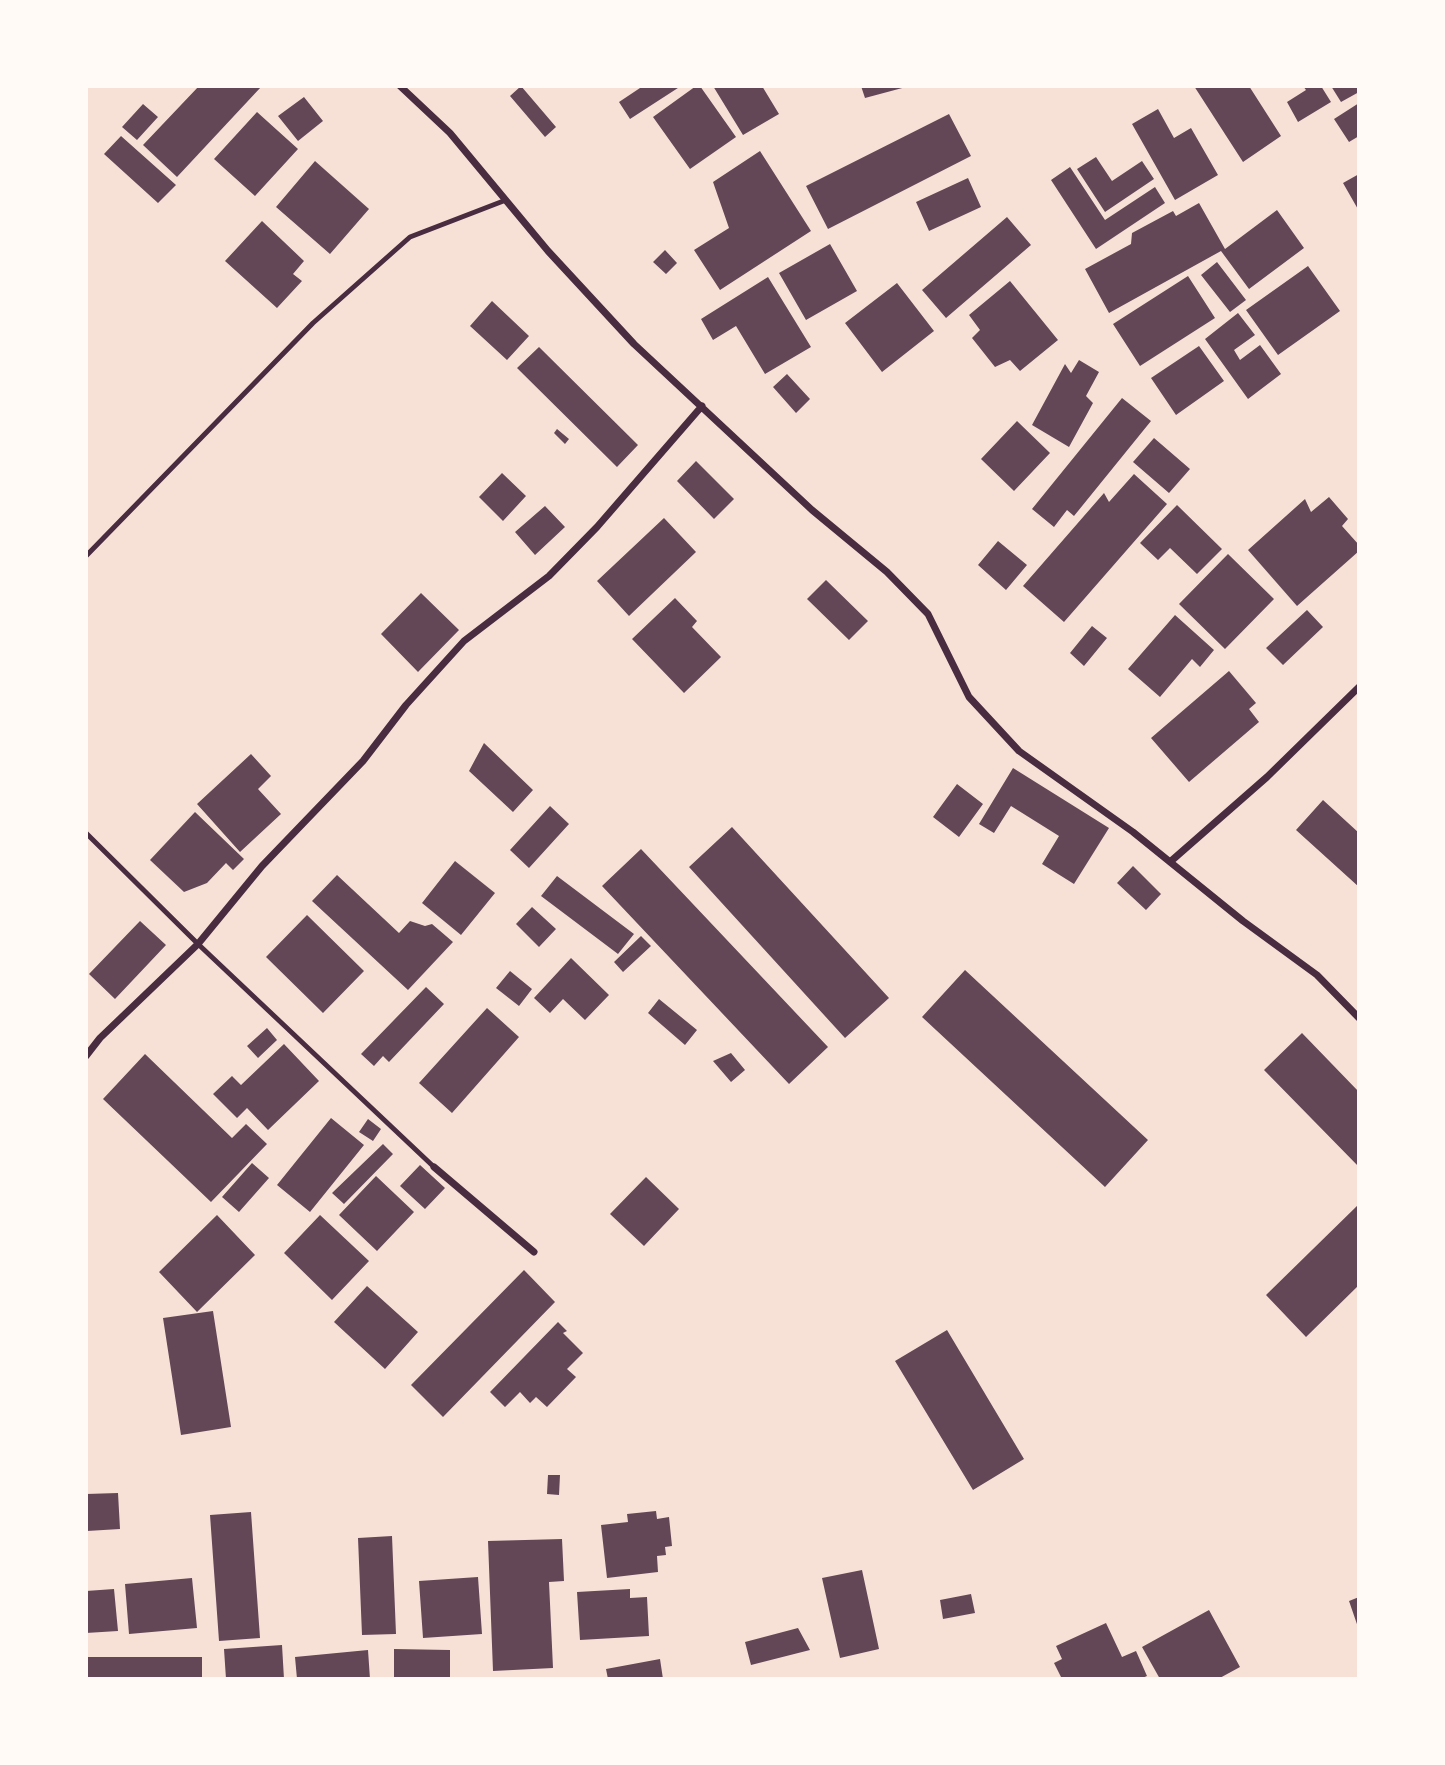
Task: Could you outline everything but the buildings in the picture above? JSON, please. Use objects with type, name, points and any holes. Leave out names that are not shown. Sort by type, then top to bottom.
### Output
[{"type":"street","points":[[400,86],[450,133],[548,251],[634,344],[812,509],[887,572],[928,614],[970,697],[1019,751],[1317,975],[1359,1018]]},
{"type":"street","points":[[86,1056],[110,1029],[198,944],[262,866],[363,761],[406,705],[464,640],[548,576],[597,527],[702,406]]},
{"type":"street","points":[[1170,862],[1267,777],[1359,687]]},
{"type":"street","points":[[434,1167],[534,1252]]},
{"type":"lane","points":[[87,554],[313,323],[410,237],[506,200]]},
{"type":"lane","points":[[86,833],[198,944],[434,1167]]}]
